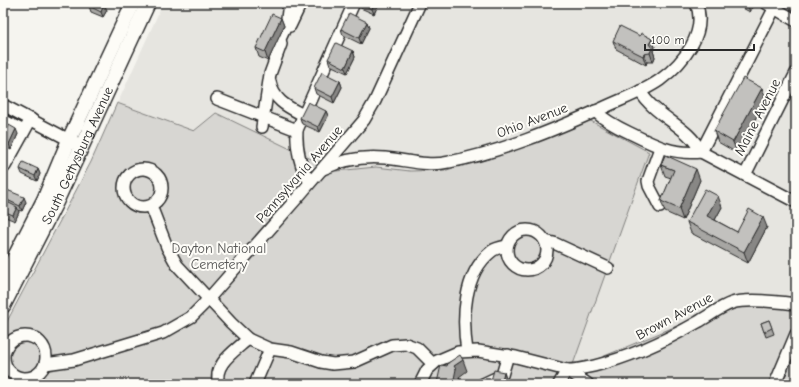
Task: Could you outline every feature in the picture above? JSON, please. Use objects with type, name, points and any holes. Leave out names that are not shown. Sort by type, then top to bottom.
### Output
[{"type":"main road","name":"South Gettysburg Avenue","points":[[3,306],[9,272],[44,200],[69,140],[133,3]]},
{"type":"main road","name":"South Gettysburg Avenue","points":[[9,272],[56,202],[148,3]]},
{"type":"street","points":[[281,44],[280,39],[286,26],[289,3]]},
{"type":"street","points":[[301,3],[281,44],[270,74],[270,81],[271,90],[278,99],[284,105],[303,115]]},
{"type":"street","points":[[310,182],[302,168],[297,130],[354,3]]},
{"type":"street","name":"Pennsylvania Avenue","points":[[45,364],[74,360],[162,333],[191,317],[209,299],[289,208],[357,128],[370,110],[420,3]]},
{"type":"street","name":"Ohio Avenue","points":[[319,172],[337,163],[369,158],[386,158],[424,164],[449,162],[490,152],[543,133],[640,91],[666,75],[683,59],[694,40],[698,26],[699,14],[696,3]]},
{"type":"street","points":[[701,152],[773,4],[796,20]]},
{"type":"street","name":"Maine Avenue","points":[[745,175],[796,73]]},
{"type":"street","points":[[263,122],[270,81]]},
{"type":"street","points":[[640,91],[650,105],[693,139],[701,152],[796,202]]},
{"type":"street","points":[[217,99],[263,122],[297,130]]},
{"type":"street","points":[[3,105],[82,147]]},
{"type":"street","points":[[595,111],[610,123],[660,148],[689,153],[701,152]]},
{"type":"street","points":[[3,168],[31,119]]},
{"type":"street","points":[[3,120],[24,131]]},
{"type":"street","points":[[660,148],[648,181],[660,207]]},
{"type":"street","points":[[151,206],[167,247],[177,265],[248,339],[270,349],[291,352],[321,362],[341,364],[360,360],[392,345],[406,344],[420,350],[433,364]]},
{"type":"street","points":[[524,230],[536,232],[545,241],[547,249],[545,259],[539,266],[530,270],[520,270],[512,265],[507,256],[507,246],[513,235],[524,230]]},
{"type":"street","points":[[545,241],[554,243],[608,268]]},
{"type":"street","points":[[466,351],[464,329],[465,305],[472,281],[479,267],[493,250],[507,246]]},
{"type":"street","name":"Brown Avenue","points":[[567,370],[576,370],[612,362],[631,355],[696,323],[734,302],[764,301],[796,304]]},
{"type":"street","points":[[775,384],[796,334]]},
{"type":"street","points":[[219,384],[217,376],[220,366],[248,339]]},
{"type":"street","points":[[255,384],[270,349]]},
{"type":"street","points":[[420,384],[427,370],[433,364],[452,354],[478,350],[508,355],[567,370],[588,384]]},
{"type":"street","points":[[483,384],[502,375],[508,355]]},
{"type":"street","points":[[559,384],[567,370]]},
{"type":"shaded area","points":[[163,3],[796,3],[796,384],[3,384],[3,329],[91,162]]},
{"type":"green space","name":"Dayton National Cemetery","points":[[117,103],[194,131],[216,113],[336,171],[376,167],[410,171],[447,170],[589,120],[649,152],[571,370],[734,302],[796,305],[796,384],[3,384],[3,329],[91,162]]},
{"type":"building","points":[[90,3],[104,4],[101,12],[89,6]]},
{"type":"building","points":[[360,3],[374,3],[372,9]]},
{"type":"building","points":[[349,13],[367,22],[359,38],[341,29]]},
{"type":"building","points":[[272,14],[281,18],[265,52],[256,48]]},
{"type":"building","points":[[620,26],[640,36],[641,33],[652,39],[649,44],[652,48],[650,53],[644,54],[643,56],[613,41]]},
{"type":"building","points":[[336,43],[353,51],[345,68],[328,59]]},
{"type":"building","points":[[322,72],[340,81],[332,97],[314,88]]},
{"type":"building","points":[[743,78],[762,88],[733,142],[714,131]]},
{"type":"building","points":[[308,102],[326,111],[318,127],[300,118]]},
{"type":"building","points":[[9,125],[16,129],[9,144],[3,141],[3,138]]},
{"type":"building","points":[[665,155],[696,169],[679,209],[661,201],[674,170],[661,165]]},
{"type":"building","points":[[23,162],[38,169],[35,176],[20,169]]},
{"type":"building","points":[[705,189],[718,196],[707,216],[737,232],[749,209],[763,217],[744,252],[687,222]]},
{"type":"building","points":[[7,190],[24,197],[20,206],[3,198]]},
{"type":"building","points":[[3,200],[17,207],[13,215],[3,211]]},
{"type":"building","points":[[769,320],[772,328],[764,332],[761,323]]},
{"type":"building","points":[[460,355],[463,360],[454,366],[456,369],[453,384],[437,383],[441,365],[447,366],[448,363]]},
{"type":"building","points":[[494,370],[504,372],[501,384],[490,384]]}]
